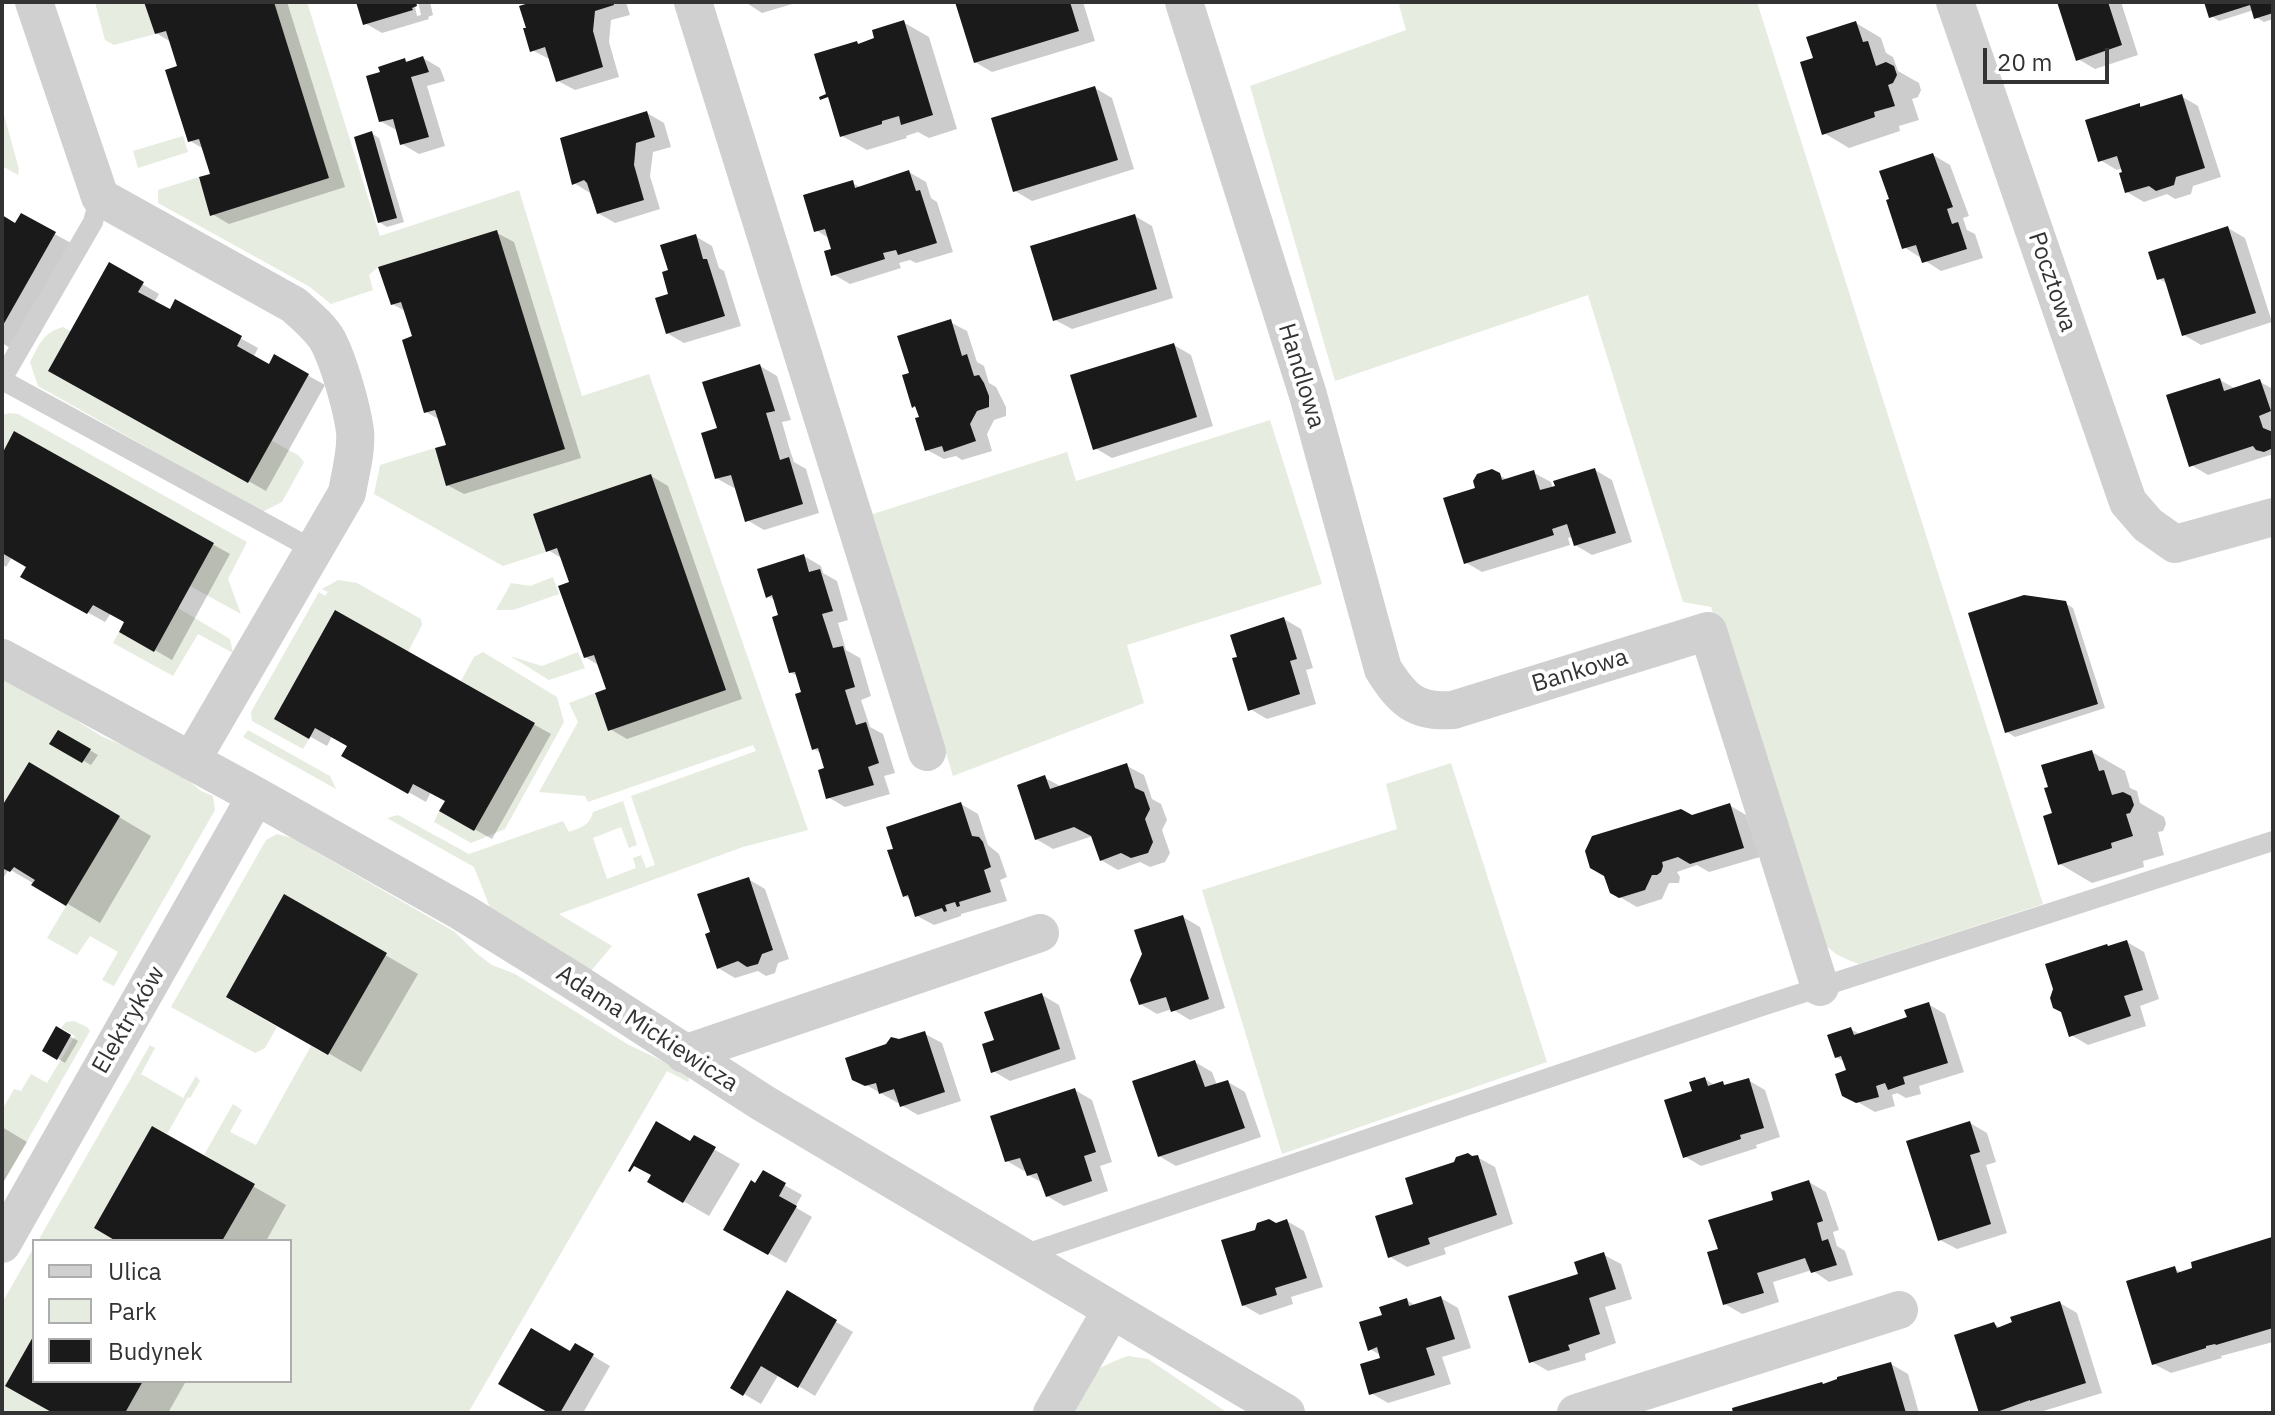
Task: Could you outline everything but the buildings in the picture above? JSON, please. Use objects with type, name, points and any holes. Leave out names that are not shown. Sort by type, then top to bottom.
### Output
[{"type":"street","points":[[34,2],[100,197],[294,305],[316,324],[328,342],[344,386],[355,432],[347,493],[191,761]]},
{"type":"street","points":[[693,2],[927,752]]},
{"type":"street","name":"Handlowa","points":[[1184,2],[1308,395],[1383,669],[1399,694],[1421,707],[1434,711],[1453,710]]},
{"type":"street","name":"Pocztowa","points":[[1955,2],[2128,502],[2148,525],[2175,544],[2273,517]]},
{"type":"street","name":"Bankowa","points":[[1453,710],[1708,631],[1820,987]]},
{"type":"street","name":"Adama Mickiewicza","points":[[2,658],[462,912],[763,1103],[1286,1413]]},
{"type":"street","name":"Elektryków","points":[[2,1244],[256,796]]},
{"type":"street","points":[[684,1054],[1040,933]]},
{"type":"street","points":[[1576,1413],[1899,1310]]},
{"type":"street","points":[[1052,1413],[1111,1311]]},
{"type":"lane","points":[[100,197],[93,222],[2,379],[314,550]]},
{"type":"lane","points":[[1020,1256],[1820,987],[2273,841]]},
{"type":"green space","points":[[95,2],[144,2],[155,34],[114,45],[105,40]]},
{"type":"green space","points":[[274,2],[307,2],[380,236],[519,190],[582,396],[649,374],[808,830],[743,847],[559,914],[612,946],[590,972],[491,910],[474,867],[387,818],[398,815],[469,854],[563,821],[569,832],[587,823],[593,812],[623,801],[637,845],[629,848],[621,827],[593,838],[607,879],[636,868],[633,858],[641,855],[646,868],[655,865],[631,796],[756,751],[753,745],[588,802],[585,796],[539,792],[578,722],[569,703],[595,693],[608,730],[725,689],[651,474],[533,514],[546,552],[503,566],[374,494],[380,465],[435,448],[446,486],[565,449],[497,231],[378,267],[369,275],[373,290],[331,304],[310,287],[158,203],[158,190],[199,177],[211,216],[329,178]]},
{"type":"green space","points":[[1408,2],[1757,2],[2043,904],[1859,964],[1840,956],[1823,942],[1808,919],[1711,607],[1683,602],[1588,295],[1335,381],[1250,86],[1406,30],[1399,5]]},
{"type":"green space","points":[[2,108],[19,169],[18,175],[2,166]]},
{"type":"green space","points":[[183,136],[188,152],[138,168],[133,151]]},
{"type":"green space","points":[[63,327],[298,455],[304,462],[282,502],[262,512],[38,386],[30,362],[46,336]]},
{"type":"green space","points":[[18,414],[247,542],[228,579],[241,614],[190,586],[214,543],[15,432],[2,454],[2,415]]},
{"type":"green space","points":[[1270,420],[1322,584],[1127,645],[1144,703],[953,776],[873,514],[1067,452],[1076,481]]},
{"type":"green space","points":[[553,577],[559,594],[513,610],[496,610],[511,583],[530,586]]},
{"type":"green space","points":[[338,580],[357,583],[421,619],[422,625],[408,652],[274,719],[309,739],[303,749],[252,721],[251,712],[319,592],[325,596],[328,592],[322,589]]},
{"type":"green space","points":[[178,608],[230,639],[233,653],[198,634],[173,676],[113,643],[119,632],[154,652]]},
{"type":"green space","points":[[483,652],[557,697],[564,722],[505,829],[471,843],[434,822],[439,811],[474,831],[535,723],[461,681],[474,657]]},
{"type":"green space","points":[[578,652],[585,668],[549,680],[510,656],[542,666]]},
{"type":"green space","points":[[2,678],[103,737],[140,752],[182,775],[201,791],[213,796],[215,810],[114,986],[102,980],[118,952],[90,936],[77,955],[47,938],[120,816],[29,762],[2,806]]},
{"type":"green space","points":[[248,730],[330,776],[336,789],[243,737]]},
{"type":"green space","points":[[1451,763],[1547,1062],[1282,1154],[1202,890],[1397,829],[1386,784]]},
{"type":"green space","points":[[277,834],[292,838],[455,932],[492,965],[515,974],[629,1045],[669,1064],[687,1075],[689,1080],[667,1071],[468,1413],[125,1413],[142,1383],[292,1383],[292,1239],[223,1239],[255,1184],[204,1155],[233,1104],[242,1110],[230,1132],[256,1145],[311,1046],[328,1055],[386,953],[226,997],[277,1027],[265,1048],[255,1053],[171,1007],[266,840]]},
{"type":"green space","points":[[74,1021],[90,1031],[2,1185],[2,1110],[14,1089],[21,1091],[31,1074],[47,1083],[75,1036],[61,1028],[66,1022]]},
{"type":"green space","points":[[150,1045],[155,1048],[141,1074],[183,1098],[196,1076],[200,1081],[167,1134],[152,1126],[94,1228],[113,1239],[39,1239]]},
{"type":"green space","points":[[32,1250],[32,1339],[5,1386],[53,1413],[2,1413],[2,1303]]},
{"type":"green space","points":[[1128,1356],[1148,1359],[1228,1413],[1062,1413],[1088,1377]]}]
